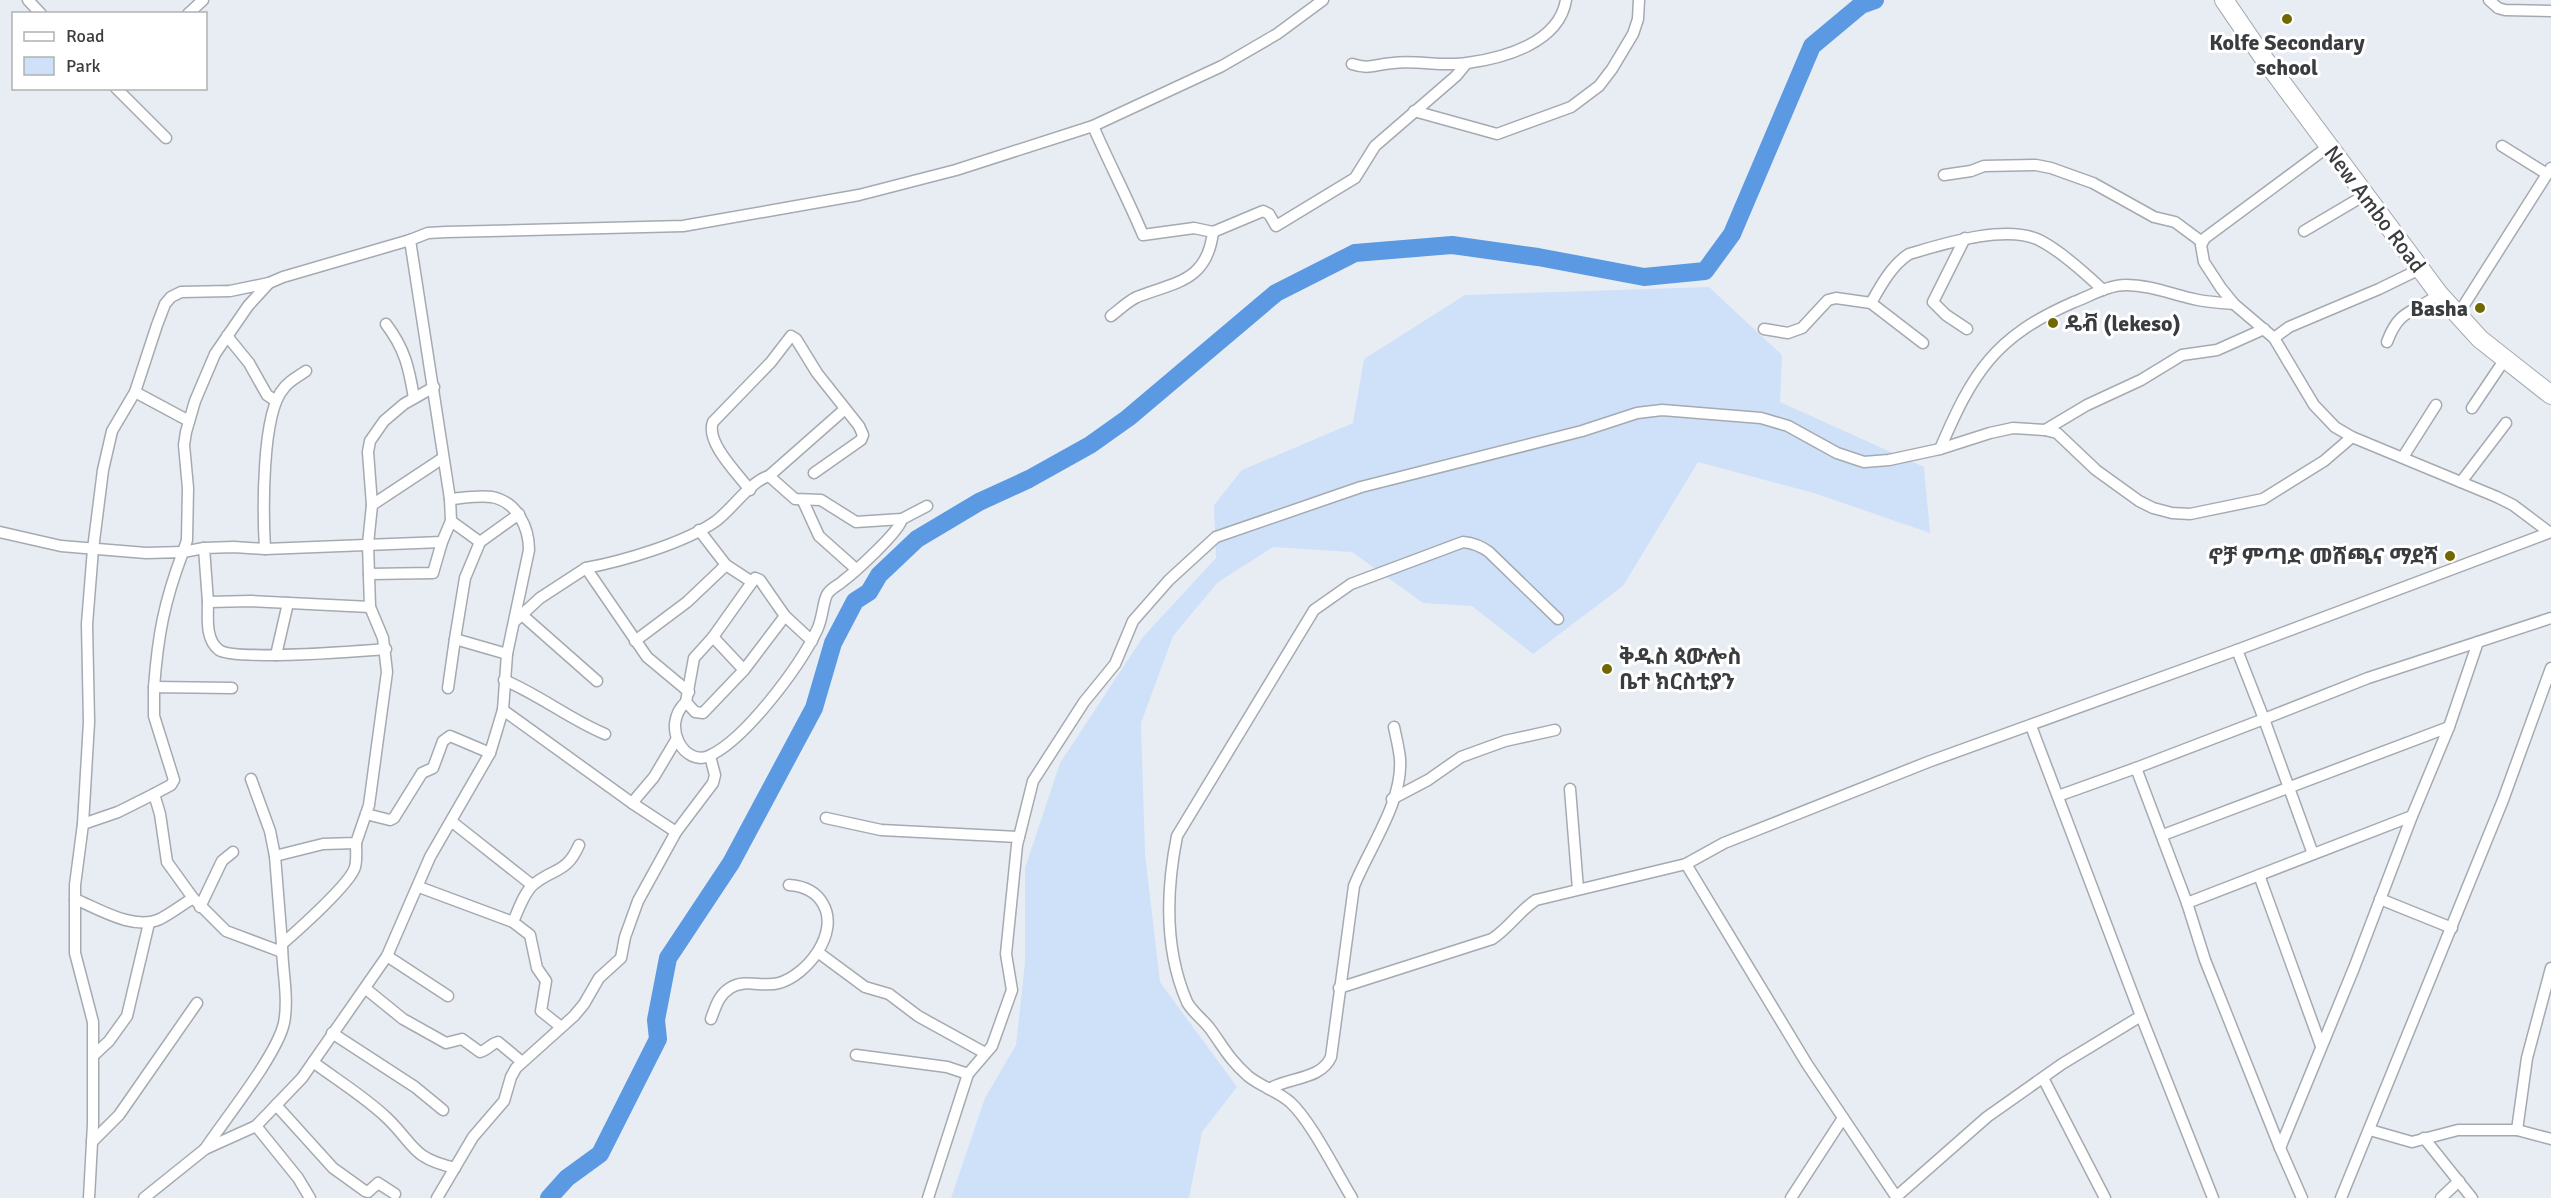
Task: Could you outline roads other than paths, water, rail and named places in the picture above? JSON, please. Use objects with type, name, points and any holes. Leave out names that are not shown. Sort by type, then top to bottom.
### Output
[{"type":"main road","name":"New Ambo Road","points":[[2224,0],[2365,195],[2457,316],[2505,359],[2551,395]]},
{"type":"street","points":[[28,0],[39,12]]},
{"type":"street","points":[[190,12],[203,0]]},
{"type":"street","points":[[88,1198],[92,1142],[93,1022],[75,953],[75,899],[83,825],[89,722],[87,624],[93,549],[109,443],[121,413],[135,392],[165,304],[171,297],[181,292],[230,291],[269,283],[428,233],[636,229],[694,224],[859,195],[956,170],[1093,126],[1221,66],[1277,34],[1323,0]]},
{"type":"street","points":[[1352,64],[1366,68],[1392,63],[1466,64],[1516,51],[1538,40],[1562,15],[1566,0]]},
{"type":"street","points":[[1414,111],[1497,134],[1570,107],[1585,99],[1612,69],[1634,34],[1639,0]]},
{"type":"street","points":[[2489,0],[2498,8],[2505,10],[2551,11]]},
{"type":"street","points":[[1093,126],[1107,159],[1124,187],[1143,235],[1194,228],[1213,232],[1263,211],[1269,214],[1274,226],[1355,178],[1375,146],[1456,76],[1466,64]]},
{"type":"street","points":[[118,90],[166,138]]},
{"type":"street","points":[[2329,146],[2202,242],[2200,245],[2204,262],[2234,304],[2274,338],[2314,405],[2335,427],[2352,437],[2513,505],[2550,532]]},
{"type":"street","points":[[2457,316],[2549,171],[2502,146]]},
{"type":"street","points":[[1944,175],[1971,171],[1983,166],[2036,165],[2051,168],[2093,183],[2154,217],[2175,222],[2202,242]]},
{"type":"street","points":[[2304,231],[2365,195]]},
{"type":"street","points":[[1110,316],[1135,298],[1186,280],[1199,266],[1211,247],[1213,232]]},
{"type":"street","points":[[1871,303],[1896,264],[1909,254],[1965,238],[2013,234],[2041,241],[2103,290]]},
{"type":"street","points":[[1965,238],[1934,302],[1946,315],[1967,328]]},
{"type":"street","points":[[369,574],[433,573],[451,521],[434,387],[410,240]]},
{"type":"street","points":[[2274,338],[2289,327],[2420,269]]},
{"type":"street","points":[[83,825],[118,812],[171,785],[174,780],[154,717],[154,687],[157,640],[166,597],[187,540],[188,488],[184,445],[195,401],[215,354],[248,306],[269,283]]},
{"type":"street","points":[[1940,449],[1968,388],[2006,341],[2054,311],[2103,290],[2124,285],[2150,287],[2198,300],[2234,304]]},
{"type":"street","points":[[2387,342],[2393,327],[2402,316],[2439,294]]},
{"type":"street","points":[[1764,329],[1788,333],[1802,328],[1828,300],[1836,298],[1871,303],[1923,343]]},
{"type":"street","points":[[386,324],[400,343],[408,364],[414,398]]},
{"type":"street","points":[[2045,430],[2087,405],[2141,380],[2182,355],[2217,350],[2264,329]]},
{"type":"street","points":[[227,336],[249,363],[267,395],[276,401]]},
{"type":"street","points":[[750,490],[712,440],[710,429],[713,422],[771,362],[791,336],[796,339],[817,373],[862,432],[862,438],[814,473]]},
{"type":"street","points":[[2472,408],[2505,359]]},
{"type":"street","points":[[264,549],[263,513],[268,439],[276,401],[284,387],[306,371]]},
{"type":"street","points":[[282,948],[351,876],[355,867],[356,843],[366,814],[384,701],[386,649],[370,607],[368,544],[372,505],[368,452],[370,441],[384,421],[414,398],[434,387]]},
{"type":"street","points":[[135,392],[189,422]]},
{"type":"street","points":[[2403,457],[2436,405]]},
{"type":"street","points":[[517,618],[540,598],[586,568],[648,552],[715,521],[845,408]]},
{"type":"street","points":[[928,1198],[968,1074],[992,1046],[1011,990],[1006,954],[1019,837],[1034,781],[1084,702],[1115,664],[1133,621],[1169,580],[1216,537],[1361,487],[1582,431],[1648,411],[1662,410],[1761,418],[1788,426],[1837,453],[1864,462],[1889,460],[1940,449],[2013,428],[2045,430],[2057,433],[2096,470],[2139,501],[2162,510],[2190,514],[2263,499],[2324,461],[2352,437]]},
{"type":"street","points":[[2461,482],[2506,423]]},
{"type":"street","points":[[372,505],[443,458]]},
{"type":"street","points":[[769,476],[780,484],[787,494],[803,501],[821,500],[856,522],[902,519],[927,506]]},
{"type":"street","points":[[144,1198],[205,1149],[256,1126],[302,1078],[387,956],[430,858],[490,753],[503,710],[507,654],[517,618],[529,550],[529,534],[519,514],[505,501],[491,497],[450,499]]},
{"type":"street","points":[[803,501],[819,536],[856,569]]},
{"type":"street","points":[[448,688],[465,578],[480,542],[519,514]]},
{"type":"street","points":[[812,641],[785,616],[760,580],[755,578],[713,637],[694,658],[687,697],[676,715],[674,727],[676,740],[689,753],[701,758],[710,756],[732,741],[755,718],[812,641],[824,615],[825,597],[900,525],[902,519]]},
{"type":"street","points":[[451,521],[480,542]]},
{"type":"street","points":[[699,530],[726,565],[752,582]]},
{"type":"street","points":[[0,532],[61,546],[146,553],[183,552],[204,548],[264,549],[442,542]]},
{"type":"street","points":[[1339,988],[1492,939],[1503,932],[1524,908],[1536,900],[1686,864],[1735,839],[1928,762],[2237,650],[2550,532]]},
{"type":"street","points":[[1352,1198],[1312,1133],[1290,1103],[1250,1078],[1228,1057],[1211,1030],[1188,1004],[1174,963],[1168,908],[1171,867],[1177,836],[1319,604],[1351,584],[1462,542],[1481,546],[1489,552],[1558,619]]},
{"type":"street","points":[[204,548],[209,634],[219,649],[225,652],[276,655],[386,649]]},
{"type":"street","points":[[635,640],[687,602],[726,565]]},
{"type":"street","points":[[586,568],[647,657],[687,697],[695,712],[703,713],[744,670],[785,616]]},
{"type":"street","points":[[208,602],[370,607]]},
{"type":"street","points":[[276,655],[288,603]]},
{"type":"street","points":[[517,618],[597,681]]},
{"type":"street","points":[[2058,796],[2368,678],[2551,618]]},
{"type":"street","points":[[713,637],[744,670]]},
{"type":"street","points":[[455,639],[507,654]]},
{"type":"street","points":[[2280,1148],[2449,727],[2478,642]]},
{"type":"street","points":[[2237,650],[2313,854]]},
{"type":"street","points":[[2341,1198],[2503,800],[2551,668]]},
{"type":"street","points":[[504,680],[522,688],[577,722],[605,734]]},
{"type":"street","points":[[154,687],[232,688]]},
{"type":"street","points":[[503,710],[676,832]]},
{"type":"street","points":[[2031,726],[2213,1198]]},
{"type":"street","points":[[1269,1089],[1279,1083],[1319,1072],[1327,1065],[1336,1031],[1339,988],[1354,886],[1380,832],[1398,783],[1400,760],[1395,727]]},
{"type":"street","points":[[2163,835],[2449,727]]},
{"type":"street","points":[[1392,799],[1428,780],[1461,757],[1505,741],[1555,730]]},
{"type":"street","points":[[366,814],[390,820],[394,818],[422,773],[432,768],[443,741],[450,736],[490,753]]},
{"type":"street","points":[[632,803],[654,777],[676,740]]},
{"type":"street","points":[[437,1198],[473,1137],[504,1101],[511,1077],[522,1062],[561,1028],[584,1004],[599,978],[621,958],[625,937],[638,901],[676,832],[713,783],[714,768],[710,756]]},
{"type":"street","points":[[2136,768],[2163,835],[2205,960],[2302,1198]]},
{"type":"street","points":[[205,1149],[276,1043],[283,1025],[285,1008],[275,856],[270,831],[251,779]]},
{"type":"street","points":[[1570,789],[1578,889]]},
{"type":"street","points":[[153,794],[160,814],[168,862],[197,903],[226,931],[282,948]]},
{"type":"street","points":[[2187,903],[2412,816]]},
{"type":"street","points":[[826,818],[881,830],[1019,837]]},
{"type":"street","points":[[451,820],[532,885]]},
{"type":"street","points":[[275,856],[323,844],[356,843]]},
{"type":"street","points":[[513,922],[532,885],[566,865],[573,859],[579,845]]},
{"type":"street","points":[[75,899],[126,920],[149,922],[160,919],[197,903],[224,857],[233,852]]},
{"type":"street","points":[[1686,864],[1807,1064],[1896,1197],[1987,1117],[2043,1078],[2141,1016]]},
{"type":"street","points":[[2259,875],[2321,1046]]},
{"type":"street","points":[[711,1019],[719,996],[728,989],[745,983],[771,985],[786,981],[819,953],[825,938],[827,911],[822,901],[812,892],[804,887],[789,885]]},
{"type":"street","points":[[419,887],[513,922],[530,935],[537,968],[546,981],[541,1011],[561,1028]]},
{"type":"street","points":[[2380,899],[2452,928]]},
{"type":"street","points":[[94,1055],[109,1041],[127,1016],[149,922]]},
{"type":"street","points":[[819,953],[865,987],[889,994],[918,1016],[985,1053]]},
{"type":"street","points":[[387,956],[448,996]]},
{"type":"street","points":[[2517,1130],[2527,1058],[2551,968]]},
{"type":"street","points":[[366,989],[403,1019],[446,1043],[462,1039],[480,1052],[498,1042],[522,1062]]},
{"type":"street","points":[[92,1142],[119,1115],[196,1003]]},
{"type":"street","points":[[332,1033],[415,1087],[443,1110]]},
{"type":"street","points":[[856,1055],[947,1067],[968,1074]]},
{"type":"street","points":[[313,1062],[386,1116],[425,1159],[454,1168]]},
{"type":"street","points":[[2043,1078],[2105,1198]]},
{"type":"street","points":[[276,1105],[333,1168],[364,1191],[368,1192],[378,1183],[395,1194]]},
{"type":"street","points":[[1791,1198],[1843,1118]]},
{"type":"street","points":[[256,1126],[298,1178],[310,1198]]},
{"type":"street","points":[[2370,1130],[2412,1142],[2458,1130],[2517,1130],[2551,1139]]},
{"type":"street","points":[[2424,1138],[2472,1198]]},
{"type":"street","points":[[2441,1198],[2459,1181]]},
{"type":"waterway","points":[[549,1198],[567,1178],[600,1154],[658,1039],[656,1020],[668,958],[731,863],[814,708],[833,643],[855,601],[869,592],[879,575],[917,539],[979,502],[1029,479],[1090,445],[1128,418],[1276,293],[1355,253],[1452,245],[1538,257],[1644,277],[1705,271],[1732,234],[1812,46],[1861,5],[1875,0]]},
{"type":"place","name":"Kolfe Secondary school","points":[[2287,19]]},
{"type":"place","name":"Basha","points":[[2480,308]]},
{"type":"place","name":"ዴቭ (lekeso)","points":[[2053,323]]},
{"type":"place","name":"ኖቻ ምጣድ መሸጫና ማደሻ","points":[[2450,556]]},
{"type":"place","name":"ቅዱስ ጳውሎስ ቤተ ክርስቲያን","points":[[1607,669]]}]
